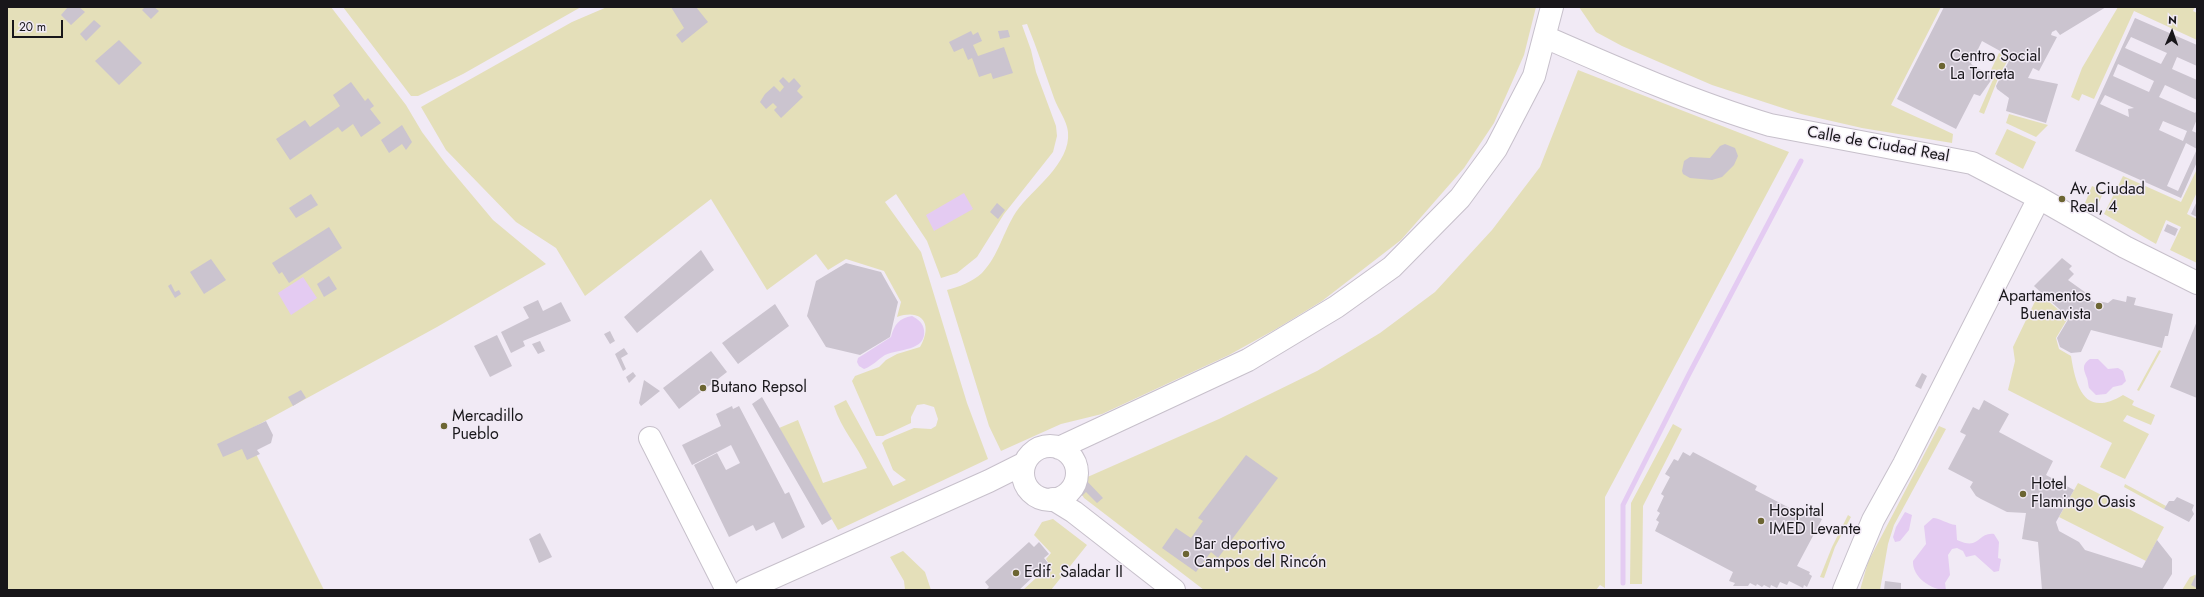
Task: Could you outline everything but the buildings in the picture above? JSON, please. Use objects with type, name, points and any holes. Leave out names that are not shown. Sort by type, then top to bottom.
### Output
[{"type":"street","points":[[745,590],[996,478],[1025,463],[1034,451],[1042,447],[1059,448],[1248,360],[1336,307],[1392,267],[1460,198],[1496,149],[1534,76],[1552,7]]},
{"type":"street","name":"Calle de Ciudad Real","points":[[1545,37],[1622,70],[1744,117],[1770,125],[1851,142],[1958,159],[1986,170],[2125,247],[2197,283]]},
{"type":"street","points":[[1844,590],[1873,520],[1904,464],[2039,198]]},
{"type":"street","points":[[1025,463],[1023,474],[1027,486],[1036,496],[1044,499],[1062,497],[1074,477],[1087,436]]},
{"type":"street","points":[[650,438],[727,590]]},
{"type":"street","points":[[1059,448],[1073,459],[1074,512]]},
{"type":"street","points":[[996,478],[1027,486]]},
{"type":"street","points":[[1053,499],[1074,512],[1174,590]]},
{"type":"shaded area","points":[[7,7],[331,7],[406,105],[422,132],[446,164],[493,220],[546,264],[437,327],[245,432],[324,590],[7,589]]},
{"type":"shaded area","points":[[343,7],[581,7],[463,74],[418,96],[411,96]]},
{"type":"shaded area","points":[[607,7],[1536,7],[1524,55],[1494,123],[1464,168],[1401,240],[1322,301],[1229,355],[1102,414],[1061,424],[1001,451],[989,426],[947,290],[970,282],[982,273],[988,266],[993,259],[1016,212],[1057,165],[1067,144],[1068,132],[1066,124],[1054,98],[1027,24],[1022,25],[1031,50],[1036,72],[1056,126],[1057,136],[1053,152],[1004,214],[977,257],[957,273],[941,278],[927,241],[896,194],[885,202],[921,252],[967,403],[988,459],[838,530],[779,428],[798,420],[823,483],[867,468],[841,422],[834,406],[846,400],[893,486],[906,480],[893,470],[882,443],[885,440],[914,428],[931,429],[936,426],[938,419],[934,407],[924,404],[917,405],[911,417],[911,423],[883,436],[876,436],[852,381],[855,376],[879,367],[886,360],[897,354],[920,347],[924,339],[926,332],[923,320],[913,315],[897,317],[901,302],[884,271],[846,259],[828,270],[816,254],[767,290],[711,199],[585,296],[556,248],[516,222],[446,150],[421,107],[572,22]]},
{"type":"shaded area","points":[[1579,7],[1941,7],[1891,105],[1953,134],[1952,143],[1862,128],[1801,114],[1712,85],[1622,46],[1596,32]]},
{"type":"shaded area","points":[[2118,7],[2195,7],[2193,11],[2197,13],[2197,40],[2134,11],[2094,99],[2082,94],[2079,101],[2071,97],[2082,68]]},
{"type":"shaded area","points":[[1999,53],[2009,58],[1999,76],[1984,114],[1979,112],[1995,75],[1990,72]]},
{"type":"shaded area","points":[[1578,70],[1789,152],[1605,497],[1605,588],[1600,585],[1596,590],[1204,590],[1084,498],[1081,493],[1083,479],[1219,419],[1317,371],[1380,333],[1435,292],[1492,230],[1540,167]]},
{"type":"shaded area","points":[[2009,114],[2048,125],[2036,137],[2006,123]]},
{"type":"shaded area","points":[[2007,129],[2036,142],[2023,169],[1995,154]]},
{"type":"shaded area","points":[[2197,169],[2197,192],[2187,214],[2197,219],[2197,263],[2170,250],[2181,227],[2166,220],[2156,244],[2104,214],[2123,176],[2181,202]]},
{"type":"shaded area","points":[[2092,186],[2104,191],[2096,209],[2085,203]]},
{"type":"shaded area","points":[[964,193],[973,209],[934,231],[926,215]]},
{"type":"shaded area","points":[[303,277],[317,298],[291,315],[278,293]]},
{"type":"shaded area","points":[[2039,293],[2068,318],[2056,338],[2059,349],[2071,356],[2076,379],[2085,396],[2091,401],[2100,403],[2110,401],[2123,395],[2134,401],[2132,405],[2155,415],[2151,425],[2127,415],[2123,421],[2149,434],[2125,479],[2100,467],[2112,443],[2008,390],[2015,361],[2013,347]]},
{"type":"shaded area","points":[[912,316],[923,325],[924,337],[921,342],[916,346],[885,355],[864,369],[859,366],[857,362],[858,358],[891,337],[900,320]]},
{"type":"shaded area","points":[[2159,350],[2161,351],[2139,391],[2137,390]]},
{"type":"shaded area","points":[[2090,359],[2098,359],[2108,369],[2118,368],[2123,371],[2126,381],[2122,385],[2113,387],[2106,394],[2096,395],[2089,388],[2084,370],[2085,363]]},
{"type":"shaded area","points":[[1673,424],[1682,429],[1643,506],[1642,584],[1630,584],[1631,503]]},
{"type":"shaded area","points":[[1939,426],[1946,429],[1894,525],[1888,544],[1880,590],[1860,590],[1868,562]]},
{"type":"shaded area","points":[[2078,483],[2164,527],[2146,561],[2059,517]]},
{"type":"shaded area","points":[[2125,484],[2166,506],[2164,509],[2124,487]]},
{"type":"shaded area","points":[[1905,512],[1912,515],[1909,530],[1900,541],[1895,542],[1893,537],[1896,527]]},
{"type":"shaded area","points":[[1848,515],[1851,517],[1835,547],[1824,578],[1820,577],[1832,547]]},
{"type":"shaded area","points":[[1933,518],[1956,525],[1957,540],[1965,543],[1975,542],[1984,536],[1994,534],[1999,542],[1998,558],[2001,559],[1999,571],[1994,572],[1975,555],[1966,557],[1963,551],[1957,548],[1952,549],[1948,555],[1950,575],[1945,583],[1946,590],[1934,588],[1924,582],[1916,572],[1913,561],[1926,544],[1924,526]]},
{"type":"shaded area","points":[[1053,519],[1087,545],[1051,590],[1023,590],[1050,565],[1046,559],[1051,553],[1034,535],[1042,522]]},
{"type":"shaded area","points":[[903,551],[925,572],[931,590],[905,590],[904,581],[890,557]]},
{"type":"shaded area","points":[[2197,574],[2197,590],[2182,590],[2190,577]]},
{"type":"waterway","points":[[1623,583],[1623,505],[1688,376],[1801,161]]},
{"type":"place","name":"Centro Social La Torreta","points":[[1942,66]]},
{"type":"place","name":"Av. Ciudad Real, 4","points":[[2062,199]]},
{"type":"place","name":"Apartamentos Buenavista","points":[[2099,306]]},
{"type":"place","name":"Butano Repsol","points":[[703,388]]},
{"type":"place","name":"Mercadillo Pueblo","points":[[444,426]]},
{"type":"place","name":"Hotel Flamingo Oasis","points":[[2023,494]]},
{"type":"place","name":"Hospital IMED Levante","points":[[1761,521]]},
{"type":"place","name":"Bar deportivo Campos del Rincón","points":[[1186,554]]},
{"type":"place","name":"Edif. Saladar II","points":[[1016,573]]}]
